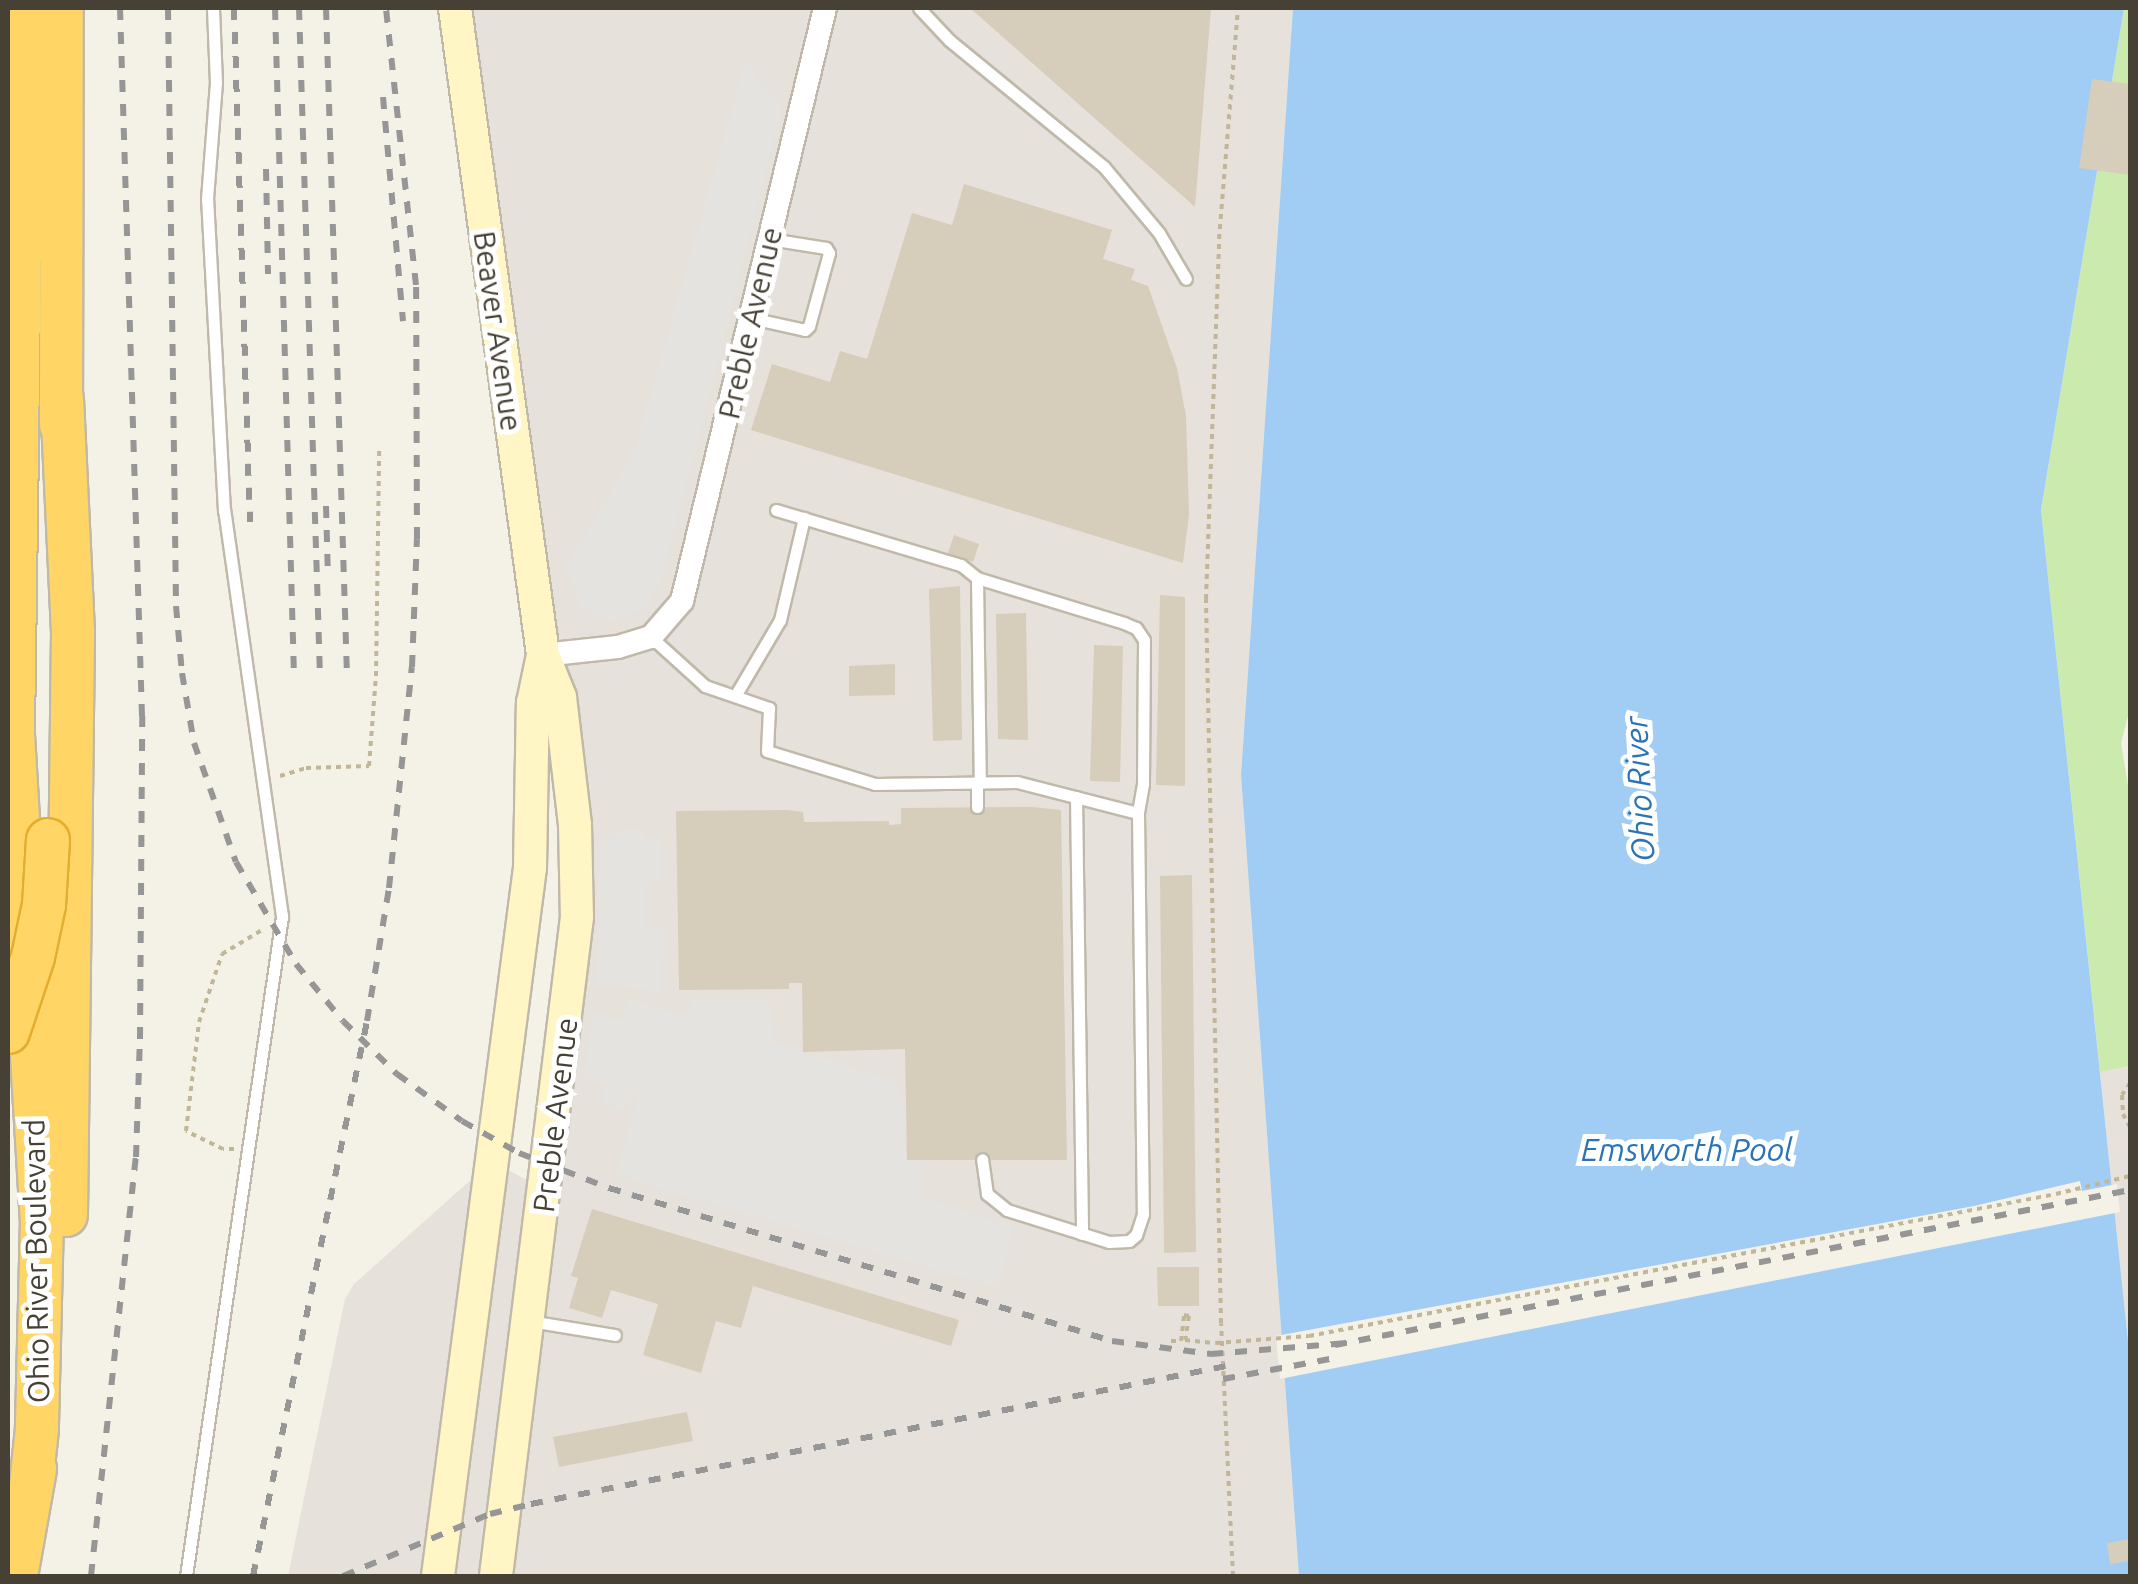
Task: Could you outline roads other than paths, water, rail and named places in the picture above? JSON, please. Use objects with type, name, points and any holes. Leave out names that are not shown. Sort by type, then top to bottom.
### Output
[{"type":"highway","name":"Ohio River Boulevard","points":[[23,8],[13,735],[42,1219],[39,1390],[30,1496]]},
{"type":"highway","points":[[8,1032],[44,905],[48,840],[62,399],[62,8]]},
{"type":"highway","points":[[16,1576],[56,1372],[68,1177],[74,633],[62,399]]},
{"type":"street","name":"Beaver Avenue","points":[[454,8],[542,655]]},
{"type":"street","name":"Preble Avenue","points":[[650,637],[682,601],[825,8]]},
{"type":"street","points":[[542,655],[618,646],[650,637]]},
{"type":"street","name":"Preble Avenue","points":[[438,1576],[530,868],[533,703],[542,655]]},
{"type":"street","name":"Preble Avenue","points":[[496,1576],[577,918],[575,824],[560,697],[542,655]]},
{"type":"street","points":[[497,1116],[554,1122]]},
{"type":"street","points":[[472,1315],[528,1321]]},
{"type":"lane","points":[[186,1576],[282,916],[224,511],[211,334],[207,199],[216,83],[214,8]]},
{"type":"lane","points":[[920,8],[948,40],[1104,167],[1159,233],[1186,280]]},
{"type":"lane","points":[[751,318],[805,330],[829,252],[826,248],[770,239]]},
{"type":"lane","points":[[776,510],[961,565],[977,578],[1124,623],[1141,633],[1143,784],[1138,813],[1143,1214],[1129,1241],[1109,1242],[998,1206],[984,1186],[982,1159]]},
{"type":"lane","points":[[735,696],[780,620],[804,518]]},
{"type":"lane","points":[[977,578],[978,807]]},
{"type":"lane","points":[[650,637],[705,686],[769,708],[768,751],[874,784],[1017,782],[1138,813]]},
{"type":"lane","points":[[1076,798],[1082,1234]]},
{"type":"lane","points":[[528,1321],[615,1334]]},
{"type":"water","name":"Emsworth Pool","points":[[1293,8],[2124,8],[2041,510],[2130,1360],[2130,1576],[1299,1576],[1241,775]]},
{"type":"railway","points":[[91,1576],[136,1157],[140,1039],[142,716],[120,8]]},
{"type":"railway","points":[[168,8],[176,606],[194,743],[236,862],[296,964],[343,1021],[397,1074],[462,1121],[519,1153],[609,1188],[1112,1341],[1211,1354],[1348,1343]]},
{"type":"railway","points":[[234,8],[250,522]]},
{"type":"railway","points":[[275,8],[294,675]]},
{"type":"railway","points":[[299,8],[320,675]]},
{"type":"railway","points":[[326,8],[347,676]]},
{"type":"railway","points":[[253,1576],[367,1021],[389,888],[412,667],[417,539],[416,285],[386,8]]},
{"type":"railway","points":[[383,97],[403,321]]},
{"type":"railway","points":[[266,169],[268,274]]},
{"type":"railway","points":[[326,506],[328,576]]},
{"type":"railway","points":[[1335,1345],[2130,1190]]},
{"type":"railway","points":[[1223,1379],[1335,1358]]},
{"type":"railway","points":[[343,1576],[490,1514],[531,1504],[1237,1364]]},
{"type":"water label","name":"Ohio River","points":[[1639,789]]}]
